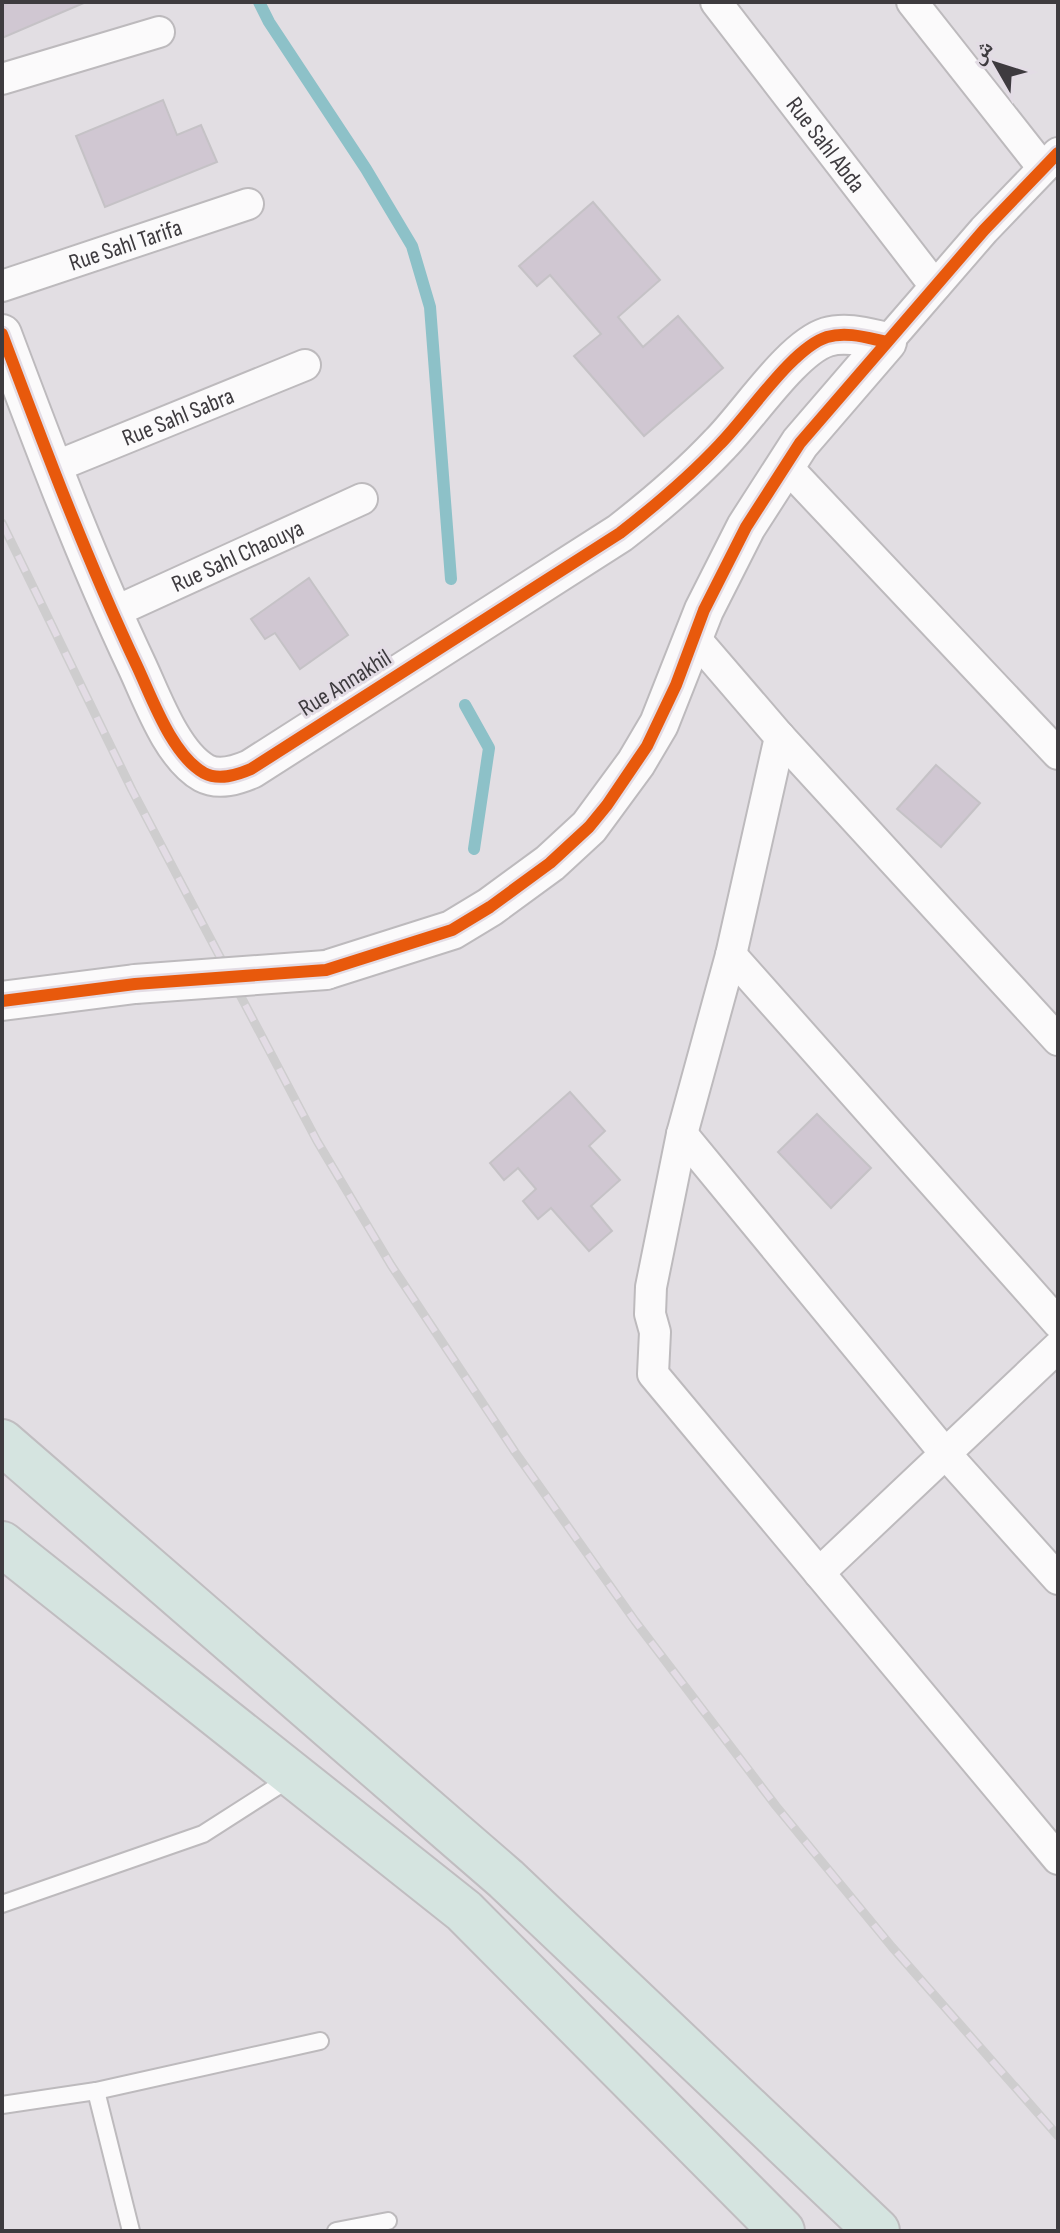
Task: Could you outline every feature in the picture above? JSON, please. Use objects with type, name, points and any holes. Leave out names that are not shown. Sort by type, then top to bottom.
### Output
[{"type":"main road","points":[[2,1442],[506,1879],[877,2231]]},
{"type":"main road","points":[[2,1544],[464,1911],[782,2231]]},
{"type":"street","name":"Rue Sahl Abda","points":[[716,2],[935,286]]},
{"type":"street","points":[[2,1001],[135,984],[326,970],[452,930],[490,907],[550,863],[589,827],[647,746],[659,724],[704,610],[746,527],[800,443],[935,286],[1051,161],[912,2]]},
{"type":"street","points":[[2,79],[159,32]]},
{"type":"street","name":"Rue Sahl Tarifa","points":[[2,286],[248,204]]},
{"type":"street","name":"Rue Annakhil","points":[[2,334],[52,468],[112,613],[167,728],[184,755],[204,773],[234,776],[251,769],[620,533],[675,490],[723,442],[796,355],[814,343],[829,336],[853,335],[887,342]]},
{"type":"street","name":"Rue Sahl Sabra","points":[[52,468],[305,365]]},
{"type":"street","points":[[786,466],[1058,754]]},
{"type":"street","name":"Rue Sahl Chaouya","points":[[112,613],[362,499]]},
{"type":"street","points":[[694,637],[780,737],[1058,1040]]},
{"type":"street","points":[[780,737],[731,955],[682,1134],[651,1287],[650,1314],[655,1332],[653,1374],[1058,1859]]},
{"type":"street","points":[[731,955],[1058,1323]]},
{"type":"street","points":[[682,1134],[944,1452],[1058,1579]]},
{"type":"street","points":[[819,1573],[1058,1347]]},
{"type":"lane","points":[[2,1904],[203,1834],[293,1776]]},
{"type":"lane","points":[[2,2105],[96,2091],[320,2041]]},
{"type":"lane","points":[[96,2091],[131,2231]]},
{"type":"lane","points":[[336,2231],[388,2221]]},
{"type":"building","points":[[2,2],[86,2],[2,38]]},
{"type":"building","points":[[163,100],[177,135],[201,125],[217,162],[105,207],[76,136]]},
{"type":"building","points":[[593,202],[660,280],[618,317],[643,347],[678,316],[723,368],[644,436],[574,356],[601,334],[550,275],[537,286],[519,266]]},
{"type":"building","points":[[309,578],[348,635],[300,669],[275,633],[265,639],[251,619]]},
{"type":"building","points":[[936,765],[980,803],[941,847],[897,809]]},
{"type":"building","points":[[570,1092],[605,1131],[589,1146],[620,1180],[591,1206],[612,1231],[589,1251],[551,1208],[538,1219],[523,1201],[536,1189],[518,1168],[504,1180],[490,1163]]},
{"type":"building","points":[[817,1114],[871,1168],[831,1208],[778,1152]]},
{"type":"waterway","points":[[259,2],[412,246],[430,307],[451,579]]},
{"type":"waterway","points":[[465,705],[489,748],[474,849]]},
{"type":"railway","points":[[2,523],[132,790],[317,1141],[391,1265],[515,1452],[635,1621],[776,1806],[892,1947],[1058,2136]]},
{"type":"cycle path","points":[[2,1001],[135,984],[326,970],[452,930],[490,907],[550,863],[589,827],[647,746],[676,685],[704,610],[746,527],[800,443],[984,230],[1058,153]]},
{"type":"cycle path","points":[[2,334],[83,543],[156,709],[173,740],[193,765],[204,773],[222,777],[251,769],[620,533],[696,468],[785,368],[814,344],[827,337],[842,335],[887,342]]}]
